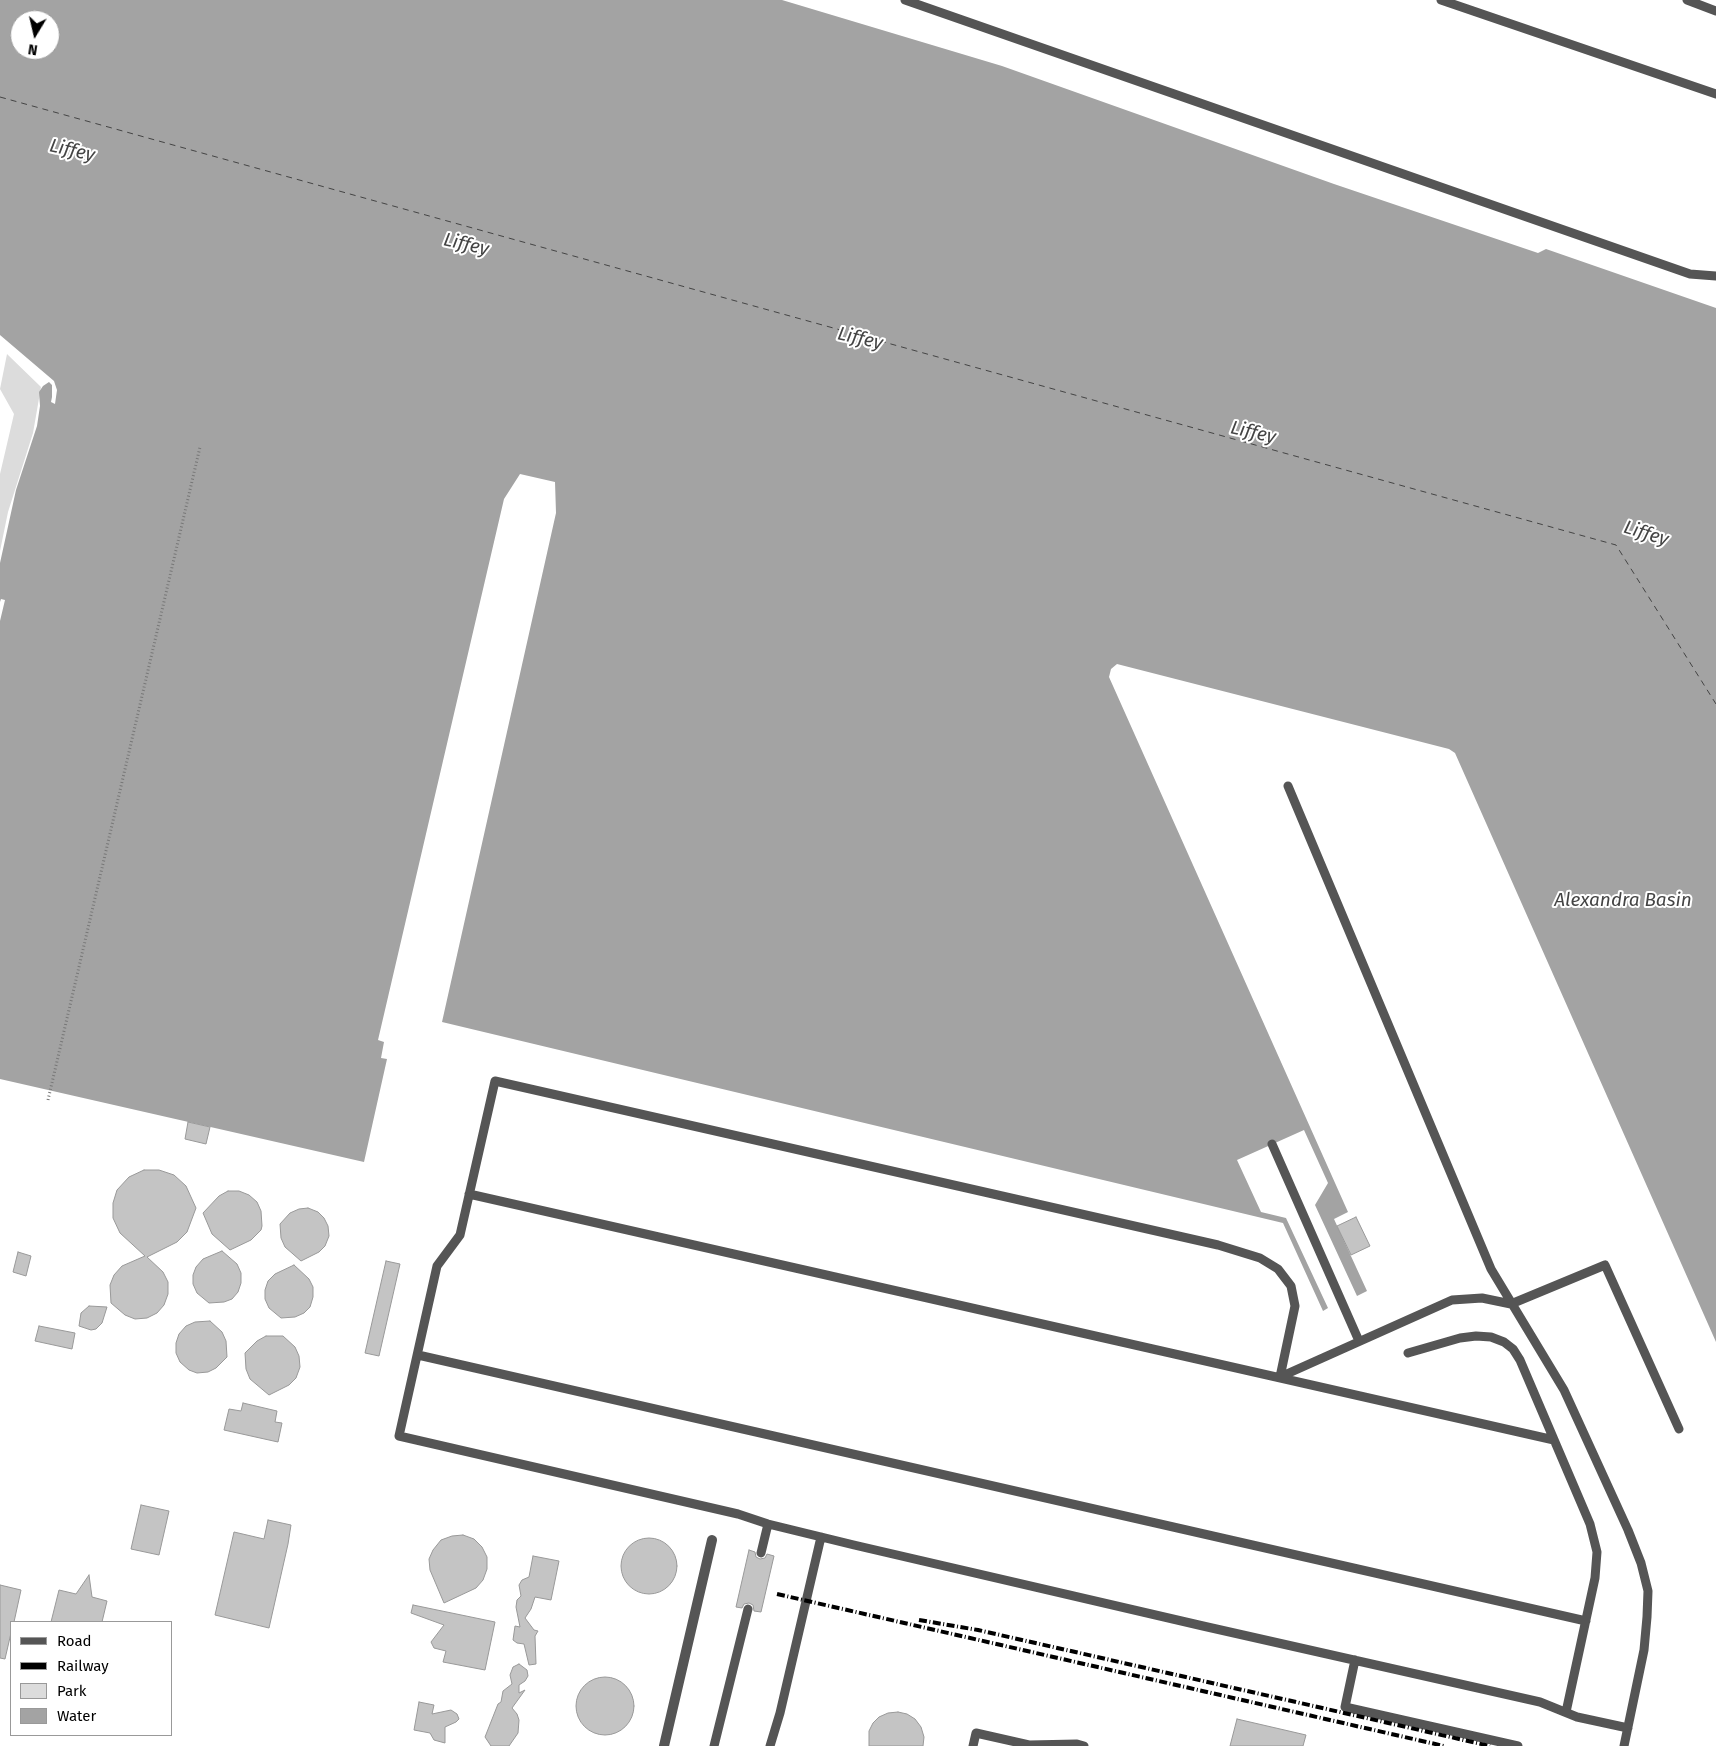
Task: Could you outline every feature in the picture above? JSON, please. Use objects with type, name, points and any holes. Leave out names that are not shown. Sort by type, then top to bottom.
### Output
[{"type":"street","points":[[664,1746],[712,1540]]},
{"type":"lane","points":[[905,0],[1690,274],[1716,276]]},
{"type":"lane","points":[[1440,0],[1716,94]]},
{"type":"lane","points":[[1687,0],[1716,11]]},
{"type":"lane","points":[[1288,786],[1491,1269],[1564,1390],[1628,1530],[1641,1563],[1648,1591],[1644,1650],[1624,1746]]},
{"type":"lane","points":[[1280,1377],[1295,1306],[1291,1286],[1278,1269],[1260,1258],[1218,1245],[495,1081],[460,1235],[438,1266],[399,1436],[738,1514],[768,1524],[821,1537],[1540,1702],[1577,1717],[1628,1728]]},
{"type":"lane","points":[[1272,1144],[1359,1341]]},
{"type":"lane","points":[[469,1194],[1554,1440]]},
{"type":"lane","points":[[1280,1377],[1452,1300],[1482,1298],[1511,1304],[1605,1265],[1679,1430]]},
{"type":"lane","points":[[1408,1353],[1460,1338],[1476,1336],[1491,1337],[1504,1342],[1513,1349],[1520,1360],[1590,1524],[1597,1552],[1595,1578],[1566,1712]]},
{"type":"lane","points":[[418,1355],[1586,1621]]},
{"type":"lane","points":[[761,1553],[768,1524]]},
{"type":"lane","points":[[770,1746],[780,1713],[821,1537]]},
{"type":"lane","points":[[714,1746],[748,1609]]},
{"type":"lane","points":[[1355,1660],[1345,1707],[1518,1746]]},
{"type":"lane","points":[[973,1746],[976,1733],[1029,1745],[1077,1744],[1084,1746]]},
{"type":"path","points":[[48,1100],[200,447]]},
{"type":"green space","points":[[7,354],[41,387],[33,433],[8,512],[0,551],[0,474],[14,414],[0,389]]},
{"type":"water","points":[[0,0],[782,0],[1002,66],[1334,184],[1538,253],[1546,249],[1716,308],[1716,1342],[1455,753],[1449,749],[1117,664],[1111,669],[1109,677],[1348,1212],[1334,1219],[1367,1291],[1357,1296],[1315,1205],[1328,1183],[1304,1130],[1237,1160],[1261,1212],[1286,1218],[1328,1308],[1323,1311],[1283,1223],[442,1022],[556,513],[555,482],[520,474],[504,499],[378,1040],[384,1042],[381,1058],[387,1059],[364,1162],[0,1079],[0,621],[5,600],[1,599],[0,602],[0,563],[16,490],[37,426],[40,406],[39,392],[49,382],[52,385],[51,402],[55,404],[57,390],[54,381],[0,335]]},
{"type":"building","points":[[188,1122],[210,1127],[206,1144],[185,1139]]},
{"type":"building","points":[[144,1170],[159,1170],[174,1175],[186,1186],[196,1208],[187,1232],[177,1242],[147,1257],[163,1272],[168,1282],[168,1294],[164,1305],[157,1313],[147,1318],[135,1319],[125,1315],[111,1303],[110,1285],[114,1275],[122,1266],[145,1256],[120,1233],[113,1218],[113,1203],[117,1190],[129,1177]]},
{"type":"building","points":[[228,1191],[239,1191],[249,1195],[257,1202],[261,1211],[262,1226],[261,1230],[251,1240],[230,1250],[212,1234],[203,1213],[219,1196]]},
{"type":"building","points":[[308,1208],[318,1212],[324,1218],[328,1226],[329,1236],[325,1246],[319,1252],[301,1261],[285,1247],[281,1238],[280,1224],[290,1213]]},
{"type":"building","points":[[1356,1217],[1370,1246],[1351,1255],[1337,1226]]},
{"type":"building","points":[[222,1251],[237,1264],[241,1273],[241,1283],[238,1292],[232,1299],[224,1302],[209,1303],[197,1293],[193,1284],[193,1275],[196,1267],[203,1259]]},
{"type":"building","points":[[18,1252],[31,1256],[26,1276],[13,1272]]},
{"type":"building","points":[[386,1261],[400,1264],[379,1356],[365,1353]]},
{"type":"building","points":[[294,1265],[309,1279],[313,1287],[313,1297],[310,1307],[304,1313],[295,1317],[281,1318],[269,1308],[265,1299],[265,1290],[268,1281],[275,1274]]},
{"type":"building","points":[[89,1306],[107,1307],[102,1323],[96,1329],[91,1330],[79,1326],[81,1313]]},
{"type":"building","points":[[210,1321],[222,1332],[226,1341],[227,1357],[216,1368],[208,1372],[197,1373],[189,1370],[180,1362],[176,1353],[176,1343],[179,1334],[186,1326],[195,1322]]},
{"type":"building","points":[[39,1326],[75,1333],[72,1349],[35,1341]]},
{"type":"building","points":[[266,1336],[283,1336],[295,1347],[299,1356],[300,1367],[296,1378],[289,1385],[269,1395],[250,1379],[246,1369],[245,1353],[257,1341]]},
{"type":"building","points":[[243,1403],[277,1411],[275,1422],[282,1423],[278,1442],[224,1430],[229,1409],[241,1411]]},
{"type":"building","points":[[141,1505],[169,1511],[159,1555],[131,1549]]},
{"type":"building","points":[[268,1520],[291,1525],[269,1628],[215,1615],[234,1532],[264,1539]]},
{"type":"building","points":[[463,1535],[474,1539],[482,1547],[487,1557],[487,1569],[483,1580],[476,1588],[444,1603],[430,1570],[429,1559],[441,1540]]},
{"type":"building","points":[[649,1538],[660,1540],[669,1546],[675,1555],[677,1566],[675,1577],[669,1586],[660,1592],[649,1594],[638,1592],[629,1586],[623,1577],[621,1566],[623,1555],[629,1546],[638,1540]]},
{"type":"building","points":[[749,1550],[755,1552],[756,1557],[760,1559],[765,1558],[767,1554],[774,1556],[761,1612],[754,1611],[753,1605],[749,1603],[744,1604],[742,1608],[736,1607]]},
{"type":"building","points":[[533,1556],[559,1561],[551,1600],[535,1597],[531,1609],[525,1618],[534,1630],[538,1631],[535,1636],[536,1664],[529,1665],[524,1644],[513,1640],[515,1626],[520,1627],[516,1607],[517,1600],[521,1596],[519,1585],[522,1580],[529,1577]]},
{"type":"building","points":[[89,1575],[92,1597],[107,1601],[102,1621],[51,1621],[59,1590],[76,1594]]},
{"type":"building","points":[[0,1585],[21,1590],[14,1621],[10,1621],[10,1637],[5,1659],[0,1658]]},
{"type":"building","points":[[413,1605],[495,1622],[485,1670],[443,1662],[446,1651],[434,1648],[431,1642],[444,1625],[411,1613]]},
{"type":"building","points":[[519,1664],[527,1670],[528,1676],[519,1685],[519,1693],[525,1690],[512,1708],[519,1720],[518,1733],[509,1746],[491,1746],[485,1737],[498,1704],[501,1702],[503,1691],[512,1684],[510,1675],[513,1667]]},
{"type":"building","points":[[605,1677],[621,1682],[629,1690],[634,1706],[629,1722],[621,1730],[605,1735],[589,1730],[581,1722],[576,1706],[581,1690],[589,1682]]},
{"type":"building","points":[[419,1702],[434,1705],[432,1714],[451,1710],[457,1714],[459,1719],[445,1727],[445,1743],[434,1740],[430,1733],[414,1730]]},
{"type":"building","points":[[898,1712],[907,1714],[915,1719],[921,1727],[924,1737],[923,1746],[869,1746],[869,1731],[873,1723],[879,1717],[888,1713]]},
{"type":"building","points":[[1237,1719],[1306,1735],[1303,1746],[1230,1746]]},
{"type":"ferry route","points":[[0,97],[1616,545],[1716,704]]},
{"type":"railway","points":[[777,1594],[1444,1746]]},
{"type":"railway","points":[[919,1620],[978,1630],[1490,1746]]},
{"type":"water label","name":"Liffey","points":[[72,151]]},
{"type":"water label","name":"Liffey","points":[[466,245]]},
{"type":"water label","name":"Liffey","points":[[860,339]]},
{"type":"water label","name":"Liffey","points":[[1253,433]]},
{"type":"water label","name":"Liffey","points":[[1646,534]]},
{"type":"water label","name":"Alexandra Basin","points":[[1623,901]]}]
